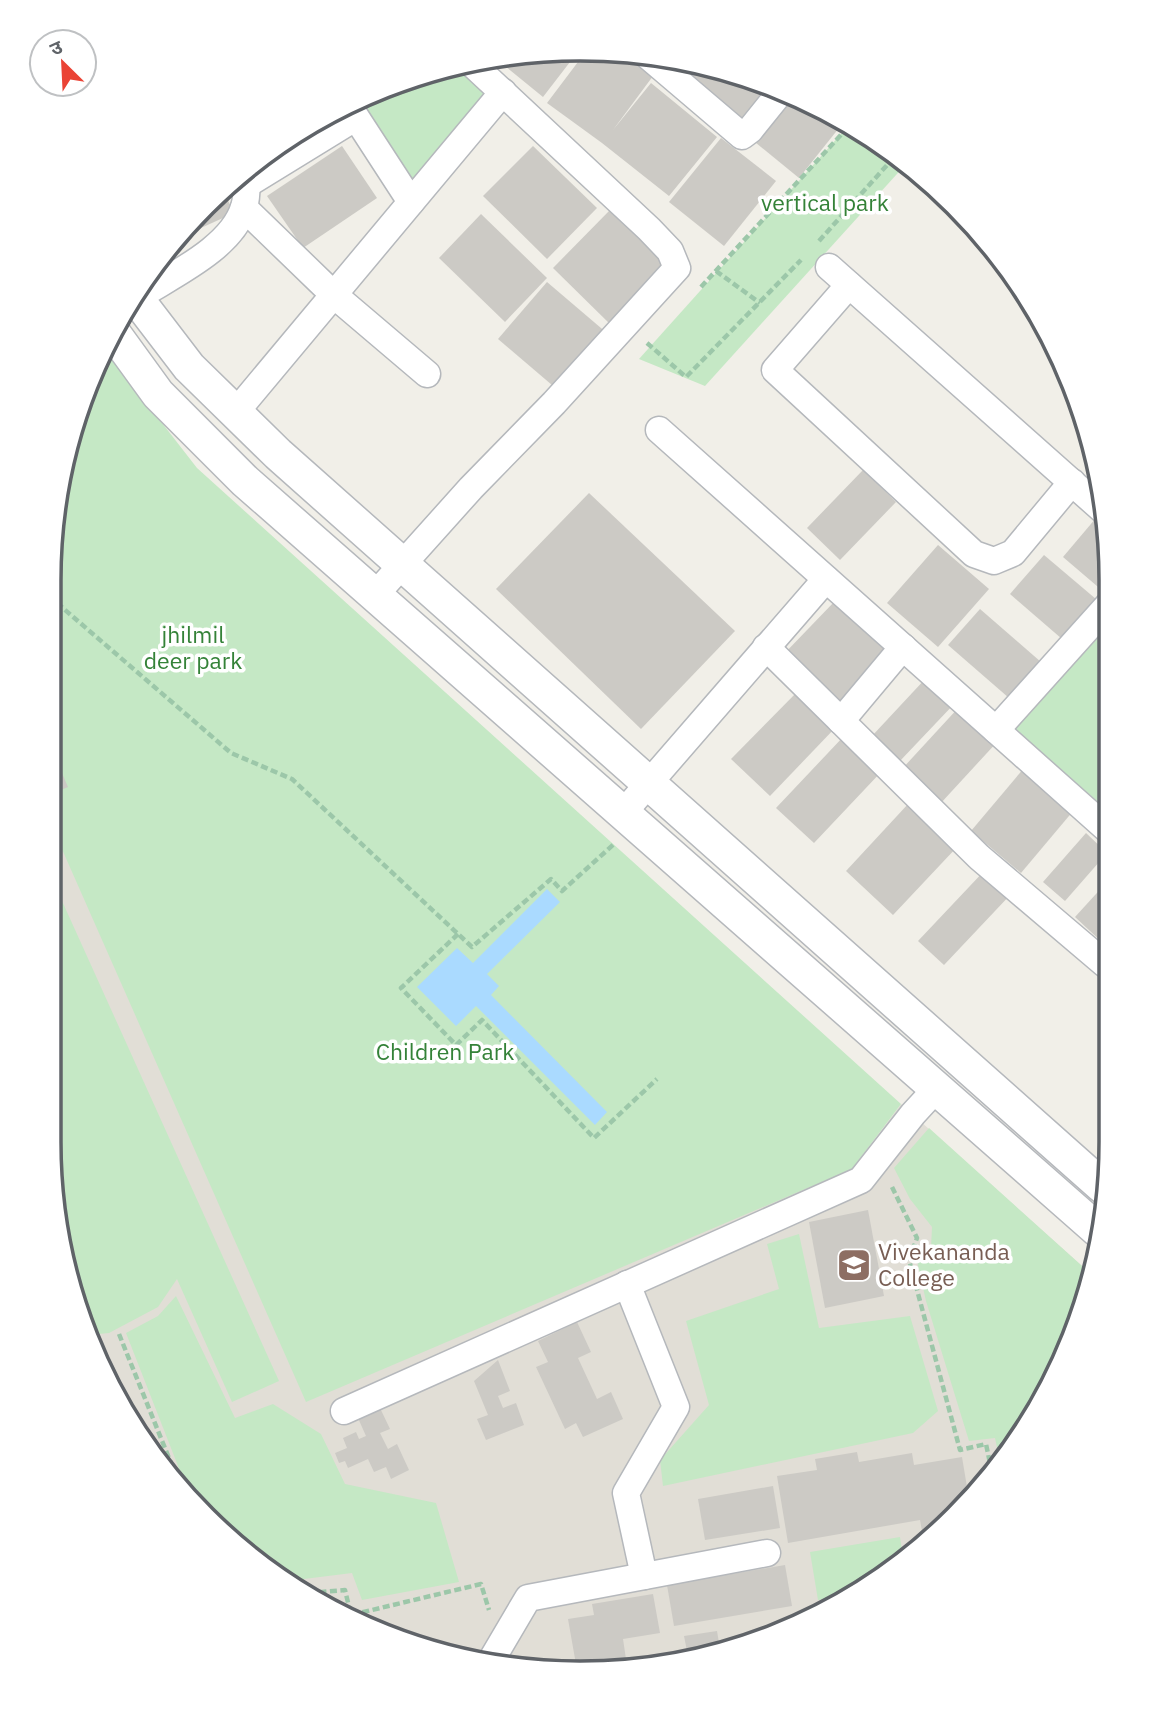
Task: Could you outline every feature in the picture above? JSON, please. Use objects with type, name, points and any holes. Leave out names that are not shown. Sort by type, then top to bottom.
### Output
[{"type":"street","points":[[662,68],[742,136],[775,99]]},
{"type":"street","points":[[375,595],[677,268],[670,251],[663,243],[480,71]]},
{"type":"street","points":[[236,413],[503,92]]},
{"type":"street","points":[[353,114],[411,202]]},
{"type":"street","points":[[150,290],[205,255],[228,235],[246,187],[338,122]]},
{"type":"street","points":[[246,187],[334,295],[428,374]]},
{"type":"street","points":[[820,259],[1092,500]]},
{"type":"street","points":[[849,285],[775,370],[974,554],[993,561],[1013,553],[1072,482]]},
{"type":"street","points":[[142,303],[189,368],[278,454],[1097,1182]]},
{"type":"street","points":[[120,342],[158,394],[225,461],[1092,1225]]},
{"type":"street","points":[[659,430],[1099,822]]},
{"type":"street","points":[[623,813],[826,579]]},
{"type":"street","points":[[996,730],[1099,615]]},
{"type":"street","points":[[841,721],[903,647]]},
{"type":"street","points":[[766,648],[979,857],[1099,959]]},
{"type":"street","points":[[344,1411],[861,1180],[936,1089]]},
{"type":"street","points":[[627,1284],[676,1407],[626,1493],[644,1576]]},
{"type":"street","points":[[496,1652],[528,1598],[767,1553]]},
{"type":"path","points":[[699,289],[842,133]]},
{"type":"path","points":[[820,259],[890,164]]},
{"type":"path","points":[[655,334],[646,343],[686,377],[802,259]]},
{"type":"path","points":[[716,271],[760,303]]},
{"type":"path","points":[[61,606],[231,753],[292,779],[472,947],[551,879],[562,891],[614,846],[623,813]]},
{"type":"path","points":[[458,934],[401,988],[456,1045],[482,1020],[594,1138],[657,1079]]},
{"type":"path","points":[[861,1180],[891,1184],[917,1238],[909,1260],[960,1450],[986,1444],[990,1461]]},
{"type":"path","points":[[119,1334],[170,1460]]},
{"type":"path","points":[[362,1612],[481,1584],[496,1652]]},
{"type":"path","points":[[323,1592],[345,1590],[349,1606]]},
{"type":"shaded area","name":"Vivekananda College","points":[[61,846],[852,1169],[901,1104],[1083,1267],[1059,1341],[1029,1401],[992,1458],[947,1509],[896,1554],[839,1591],[779,1621],[747,1633],[681,1651],[614,1660],[546,1660],[479,1651],[413,1633],[381,1621],[321,1591],[264,1554],[213,1509],[168,1458],[149,1430],[101,1341],[89,1309],[71,1243],[62,1176]]},
{"type":"green space","points":[[482,71],[503,92],[412,185],[365,109],[413,89]]},
{"type":"green space","name":"vertical park","points":[[842,133],[900,171],[705,386],[639,359]]},
{"type":"green space","name":"Children Park","points":[[112,358],[197,468],[901,1104],[852,1169],[306,1402],[61,847],[62,546],[71,479],[79,446],[89,413]]},
{"type":"green space","points":[[1099,637],[1099,803],[1014,728]]},
{"type":"green space","points":[[61,899],[279,1381],[232,1402],[177,1279],[158,1307],[109,1333],[98,1334],[79,1276],[71,1243],[62,1176]]},
{"type":"green space","points":[[929,1128],[1083,1267],[1071,1309],[1045,1371],[998,1450],[995,1438],[969,1441],[926,1301],[917,1261],[931,1248],[932,1227],[910,1199],[894,1168]]},
{"type":"green space","points":[[799,1234],[819,1328],[910,1316],[938,1411],[913,1433],[663,1486],[660,1460],[709,1405],[686,1321],[779,1289],[767,1244]]},
{"type":"green space","points":[[176,1296],[235,1418],[273,1404],[321,1434],[345,1484],[436,1503],[459,1582],[362,1600],[352,1573],[302,1579],[264,1554],[238,1532],[181,1473],[126,1333],[158,1316]]},
{"type":"green space","points":[[900,1537],[902,1549],[839,1591],[818,1600],[810,1552]]},
{"type":"water","points":[[547,889],[560,902],[487,974],[499,986],[491,995],[607,1112],[595,1125],[476,1006],[456,1026],[417,987],[457,948],[473,963]]},
{"type":"building","points":[[571,61],[543,97],[506,67]]},
{"type":"building","points":[[579,61],[638,65],[653,76],[613,130],[651,83],[717,137],[669,196],[547,103]]},
{"type":"building","points":[[680,72],[714,79],[770,98],[747,127]]},
{"type":"building","points":[[780,101],[837,130],[799,178],[750,138]]},
{"type":"building","points":[[721,138],[776,181],[724,246],[669,202]]},
{"type":"building","points":[[342,146],[377,198],[303,248],[267,196]]},
{"type":"building","points":[[533,146],[597,208],[547,259],[483,196]]},
{"type":"building","points":[[228,200],[234,213],[198,229]]},
{"type":"building","points":[[611,209],[671,267],[612,326],[553,268]]},
{"type":"building","points":[[481,214],[547,278],[505,322],[439,258]]},
{"type":"building","points":[[547,282],[608,334],[559,391],[498,339]]},
{"type":"building","points":[[863,470],[896,502],[840,560],[807,528]]},
{"type":"building","points":[[589,493],[735,631],[641,729],[496,589]]},
{"type":"building","points":[[1095,519],[1099,588],[1063,557]]},
{"type":"building","points":[[938,545],[989,589],[938,647],[887,603]]},
{"type":"building","points":[[1044,555],[1099,602],[1099,610],[1069,645],[1010,594]]},
{"type":"building","points":[[835,601],[892,656],[839,711],[782,656]]},
{"type":"building","points":[[980,609],[1041,662],[1009,698],[948,645]]},
{"type":"building","points":[[927,677],[955,703],[899,762],[872,736]]},
{"type":"building","points":[[798,691],[836,727],[770,796],[731,759]]},
{"type":"building","points":[[960,706],[998,741],[940,804],[902,769]]},
{"type":"building","points":[[844,736],[882,771],[814,843],[776,808]]},
{"type":"building","points":[[1024,768],[1074,810],[1021,873],[971,831]]},
{"type":"building","points":[[61,771],[68,787],[61,790]]},
{"type":"building","points":[[909,803],[957,847],[893,915],[846,871]]},
{"type":"building","points":[[1086,833],[1099,845],[1099,862],[1065,901],[1043,882]]},
{"type":"building","points":[[986,869],[1012,893],[944,965],[918,941]]},
{"type":"building","points":[[1099,891],[1099,939],[1075,917]]},
{"type":"building","points":[[868,1210],[884,1296],[825,1308],[809,1222]]},
{"type":"building","points":[[577,1322],[591,1352],[578,1358],[597,1399],[611,1392],[623,1419],[583,1437],[576,1423],[565,1429],[536,1367],[548,1362],[538,1341]]},
{"type":"building","points":[[498,1360],[510,1391],[498,1396],[503,1408],[516,1403],[524,1425],[486,1440],[477,1419],[488,1415],[474,1381]]},
{"type":"building","points":[[380,1408],[390,1429],[380,1433],[388,1449],[397,1444],[409,1470],[391,1479],[386,1467],[374,1472],[368,1459],[348,1468],[345,1461],[339,1463],[335,1453],[347,1448],[343,1438],[356,1432],[359,1439],[366,1436],[358,1418]]},
{"type":"building","points":[[857,1452],[859,1462],[912,1453],[914,1465],[962,1457],[967,1487],[922,1532],[920,1520],[788,1543],[777,1476],[817,1470],[815,1459]]},
{"type":"building","points":[[773,1486],[780,1528],[705,1540],[698,1499]]},
{"type":"building","points":[[785,1565],[792,1606],[674,1626],[667,1585]]},
{"type":"building","points":[[653,1594],[660,1633],[623,1639],[626,1659],[575,1661],[568,1619],[594,1615],[592,1604]]},
{"type":"building","points":[[717,1631],[719,1642],[687,1650],[684,1636]]},
{"type":"place","name":"Vivekananda College","points":[[854,1265]]},
{"type":"park label","name":"jhilmil deer park","points":[[193,648]]}]
